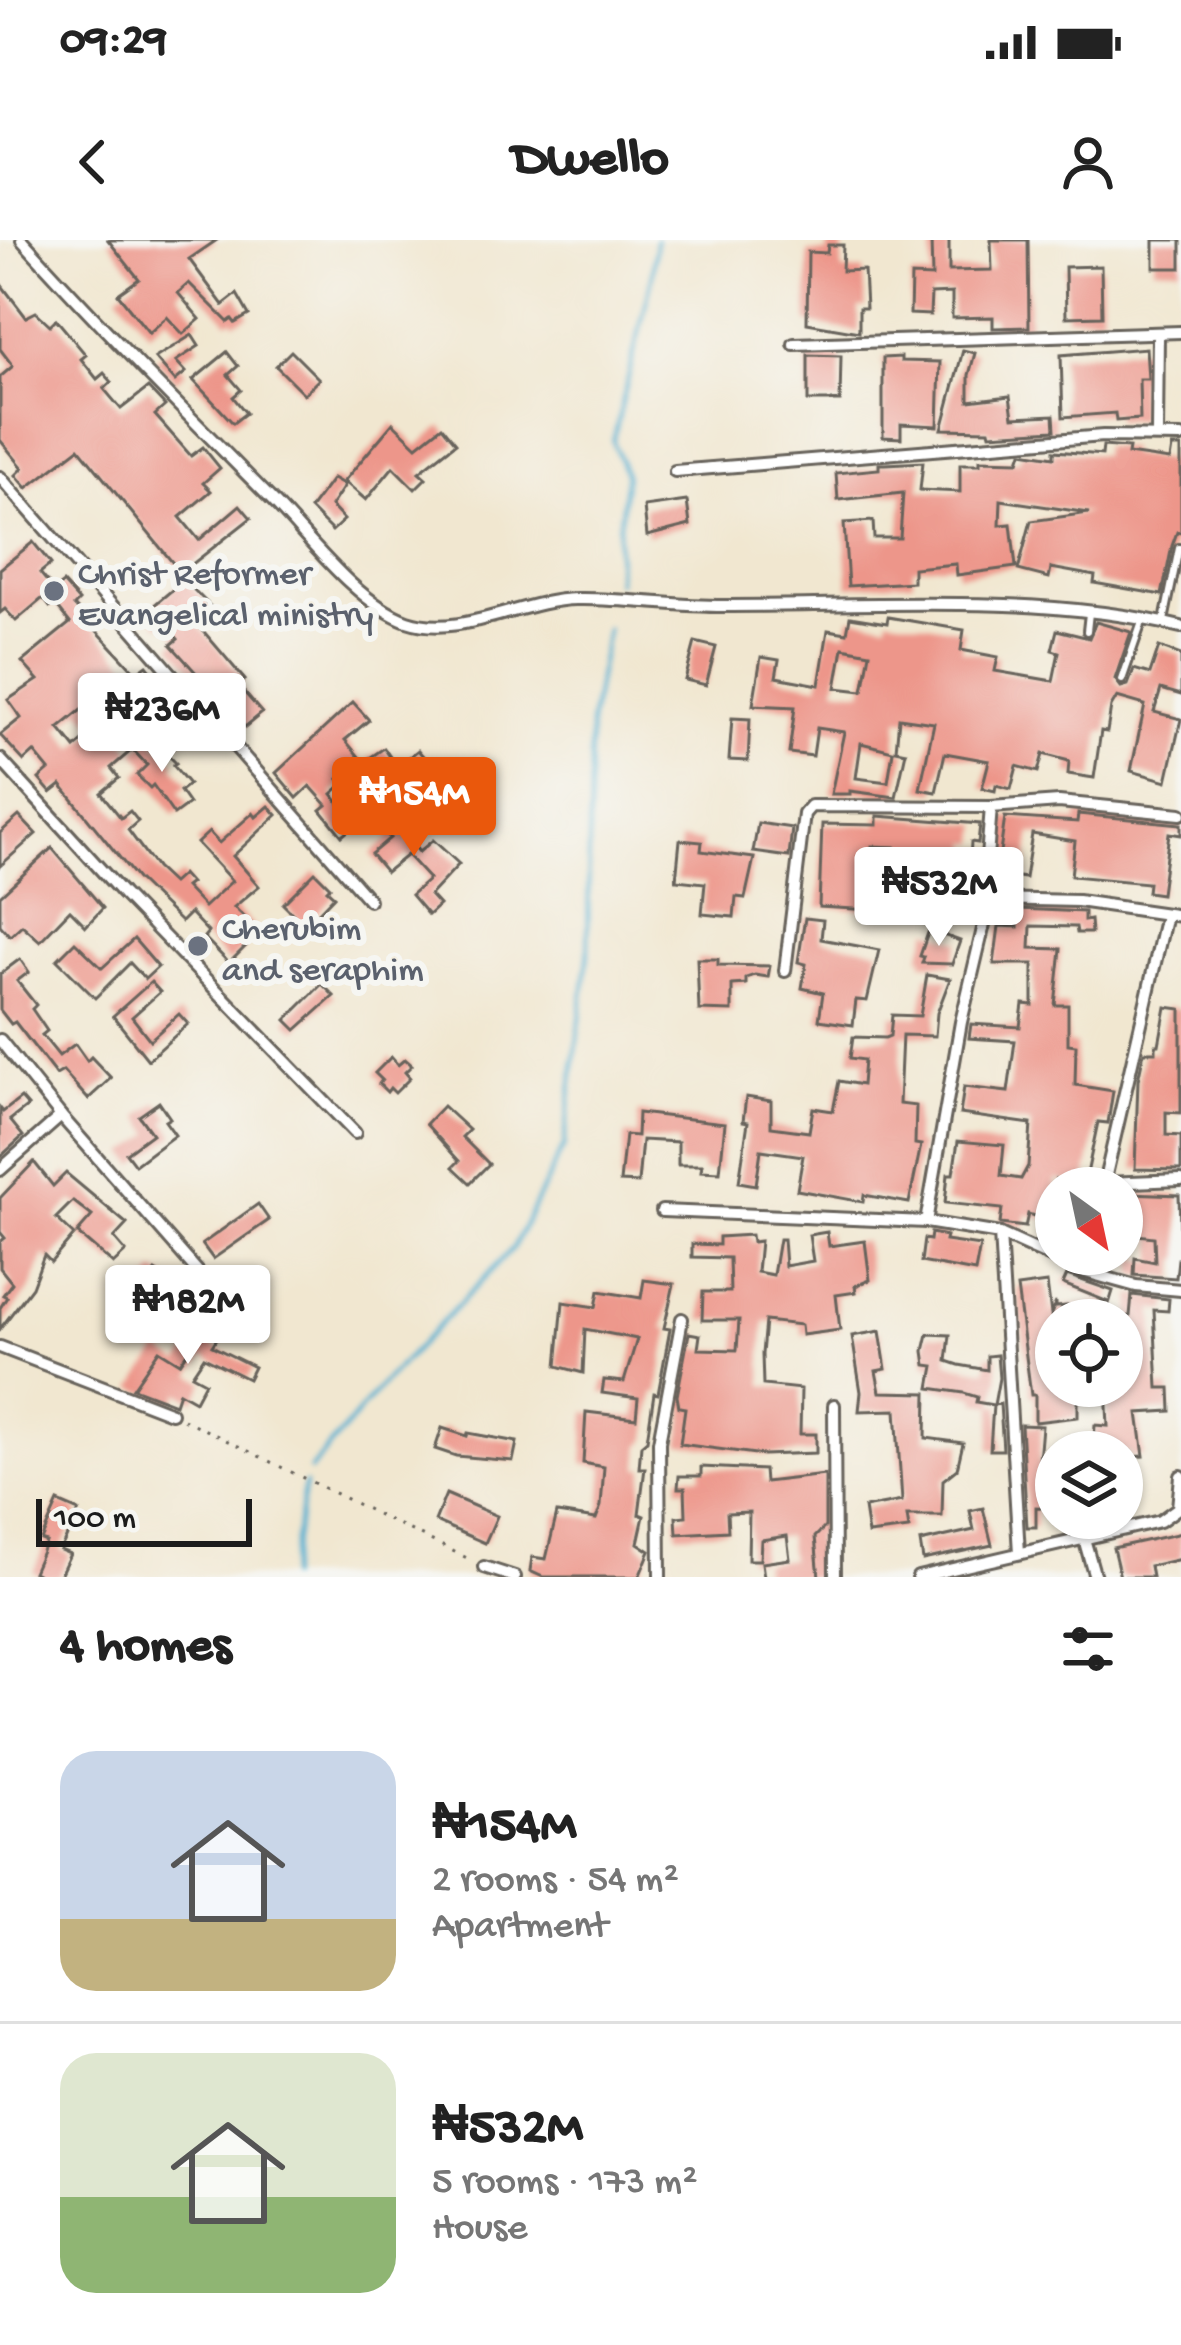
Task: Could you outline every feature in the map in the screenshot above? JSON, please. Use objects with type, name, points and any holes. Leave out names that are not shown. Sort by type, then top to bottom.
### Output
[{"type":"street","points":[[22,240],[92,319],[327,557],[378,607],[405,620],[430,627],[539,602],[575,599],[727,607],[810,603],[1090,609],[1181,627]]},
{"type":"street","points":[[794,344],[1181,332]]},
{"type":"street","points":[[1157,434],[1158,333]]},
{"type":"street","points":[[675,471],[1157,434],[1181,437]]},
{"type":"street","points":[[0,477],[369,900]]},
{"type":"street","points":[[0,759],[123,894],[355,1133]]},
{"type":"street","points":[[785,970],[804,814],[812,806],[992,807],[1060,802],[1181,814]]},
{"type":"street","points":[[986,870],[992,807]]},
{"type":"street","points":[[926,1222],[990,899],[1078,902],[1181,916]]},
{"type":"street","points":[[1108,1167],[1166,914]]},
{"type":"street","points":[[0,1040],[206,1281]]},
{"type":"street","points":[[0,1169],[61,1116]]},
{"type":"street","points":[[1143,1183],[1181,1180]]},
{"type":"street","points":[[662,1211],[926,1222],[1000,1234],[1035,1250]]},
{"type":"street","points":[[1000,1234],[1019,1553]]},
{"type":"street","points":[[1098,1275],[1152,1289],[1181,1290]]},
{"type":"street","points":[[660,1577],[659,1442],[682,1319]]},
{"type":"street","points":[[0,1347],[171,1413]]},
{"type":"street","points":[[834,1405],[836,1577]]},
{"type":"street","points":[[918,1577],[1085,1542],[1170,1516],[1178,1508],[1181,1476]]},
{"type":"street","points":[[1085,1542],[1095,1577]]},
{"type":"street","points":[[484,1567],[515,1577]]},
{"type":"lane","points":[[1163,623],[1179,548]]},
{"type":"lane","points":[[1087,631],[1090,609]]},
{"type":"lane","points":[[1122,680],[1143,619]]},
{"type":"path","points":[[171,1413],[484,1567]]},
{"type":"building","points":[[108,240],[217,240],[189,259],[223,305],[237,294],[249,315],[228,322],[189,283],[178,293],[200,319],[183,334],[167,317],[149,333],[118,294],[139,279]]},
{"type":"building","points":[[931,240],[949,240],[949,271],[992,270],[991,240],[1028,240],[1029,327],[993,328],[993,317],[952,318],[952,293],[931,294],[930,315],[910,314],[911,276],[932,277]]},
{"type":"building","points":[[1154,240],[1181,240],[1181,268],[1154,268]]},
{"type":"building","points":[[828,245],[843,245],[842,271],[864,270],[866,308],[859,308],[859,332],[807,323],[808,252],[827,253]]},
{"type":"building","points":[[1101,266],[1102,316],[1066,317],[1065,267]]},
{"type":"building","points":[[0,283],[26,317],[36,312],[50,325],[56,319],[86,355],[81,359],[97,379],[104,373],[112,382],[104,389],[121,409],[148,388],[165,406],[155,415],[191,456],[203,447],[220,468],[203,483],[211,491],[180,517],[199,540],[240,505],[251,518],[181,573],[79,448],[27,488],[16,475],[23,468],[0,440],[0,377],[13,366],[0,349]]},
{"type":"building","points":[[192,335],[199,346],[176,361],[186,372],[175,381],[155,358]]},
{"type":"building","points":[[1146,348],[1148,379],[1139,379],[1140,419],[1116,421],[1115,413],[1063,417],[1061,355]]},
{"type":"building","points":[[963,350],[975,353],[969,401],[1010,396],[1013,417],[1054,415],[1055,430],[990,434],[989,430],[942,429]]},
{"type":"building","points":[[291,351],[319,379],[304,394],[276,366]]},
{"type":"building","points":[[227,352],[238,366],[228,375],[241,390],[233,397],[246,413],[233,423],[193,380]]},
{"type":"building","points":[[808,355],[841,356],[840,401],[808,401]]},
{"type":"building","points":[[901,357],[901,361],[940,362],[938,426],[901,424],[901,438],[883,437],[883,358]]},
{"type":"building","points":[[393,423],[417,446],[442,426],[456,443],[419,472],[426,478],[415,489],[393,467],[366,500],[344,481]]},
{"type":"building","points":[[1103,446],[1170,460],[1172,447],[1181,447],[1181,533],[1177,532],[1172,546],[1162,595],[1094,583],[1095,576],[1051,568],[1049,578],[1018,570],[1031,521],[1089,513],[1001,500],[1000,525],[1011,524],[1016,567],[957,575],[956,564],[913,568],[913,582],[848,586],[844,523],[873,521],[874,538],[900,538],[903,493],[838,500],[836,473],[923,462],[920,490],[960,492],[960,464],[1019,461],[1022,452],[1054,457],[1054,451],[1102,455]]},
{"type":"building","points":[[333,478],[345,485],[331,506],[344,520],[332,531],[310,509]]},
{"type":"building","points":[[687,501],[690,525],[647,536],[644,507]]},
{"type":"building","points":[[33,542],[51,564],[40,573],[54,590],[63,583],[79,601],[74,606],[136,673],[147,665],[155,675],[130,695],[120,682],[93,703],[132,750],[111,768],[119,778],[101,793],[121,818],[130,811],[138,821],[128,830],[172,883],[182,874],[190,883],[185,887],[204,907],[232,881],[197,843],[209,832],[219,843],[253,813],[256,817],[269,806],[277,815],[233,856],[259,886],[234,907],[260,932],[229,963],[204,937],[208,932],[190,913],[181,922],[137,879],[61,785],[51,793],[39,779],[49,770],[34,752],[24,761],[0,735],[21,718],[8,700],[38,680],[22,662],[70,623],[55,604],[50,607],[43,598],[16,621],[5,609],[0,613],[0,569]],"holes":[[[81,710],[97,729],[75,748],[59,728]]]},
{"type":"building","points":[[184,580],[210,606],[193,619],[245,680],[238,685],[262,713],[245,727],[171,645],[178,639],[164,622],[160,626],[147,611]]},
{"type":"building","points":[[850,617],[887,623],[888,617],[964,630],[961,650],[998,657],[995,671],[1053,681],[1059,652],[1052,650],[1057,630],[1089,638],[1096,622],[1131,632],[1115,679],[1121,687],[1128,685],[1134,669],[1150,674],[1159,647],[1181,655],[1181,695],[1161,689],[1154,712],[1181,719],[1167,781],[1131,771],[1145,705],[1117,697],[1107,732],[1101,731],[1094,778],[1068,774],[1069,761],[1043,754],[1038,772],[1017,766],[1011,789],[996,785],[995,791],[982,788],[989,761],[945,753],[936,792],[920,789],[934,723],[899,718],[896,750],[906,752],[896,797],[850,791],[831,794],[844,732],[817,728],[813,756],[789,753],[795,707],[753,705],[761,657],[779,660],[776,677],[819,685],[828,630],[847,633]],"holes":[[[843,648],[870,653],[863,691],[836,688]],[[861,743],[893,751],[888,782],[856,778]]]},
{"type":"building","points":[[695,642],[716,647],[706,685],[685,680]]},
{"type":"building","points":[[353,702],[369,720],[345,740],[361,759],[339,779],[343,784],[332,794],[356,824],[342,836],[321,810],[327,805],[310,786],[297,798],[276,773]]},
{"type":"building","points":[[732,718],[750,719],[748,761],[729,760]]},
{"type":"building","points":[[150,737],[189,784],[180,791],[189,804],[174,815],[153,785],[150,788],[137,775],[147,765],[134,751]]},
{"type":"building","points":[[384,748],[397,767],[418,750],[429,763],[395,790],[368,759]]},
{"type":"building","points":[[382,806],[419,852],[433,840],[459,864],[430,895],[439,905],[428,915],[411,895],[429,879],[407,855],[386,872],[371,854],[390,838],[371,815]]},
{"type":"building","points":[[1078,814],[1181,824],[1181,835],[1169,833],[1161,894],[1147,892],[1148,883],[1071,876],[1075,841],[1032,834],[1025,878],[997,874],[1005,817],[1077,822]]},
{"type":"building","points":[[19,816],[36,834],[0,866],[0,833]]},
{"type":"building","points":[[877,816],[980,824],[978,843],[971,842],[970,861],[894,858],[895,847],[872,846],[871,872],[891,873],[889,911],[819,907],[822,824],[877,825]]},
{"type":"building","points":[[758,823],[792,828],[789,857],[753,852]]},
{"type":"building","points":[[680,840],[702,842],[701,851],[754,858],[745,898],[736,897],[734,917],[702,914],[705,883],[676,880]]},
{"type":"building","points":[[52,848],[103,908],[86,926],[70,910],[40,941],[22,925],[10,936],[0,925],[0,896]]},
{"type":"building","points":[[315,872],[334,896],[305,926],[283,904]]},
{"type":"building","points":[[1018,909],[1084,912],[1084,921],[1090,920],[1091,933],[1077,933],[1076,927],[1031,926],[1030,948],[1061,949],[1055,1005],[1068,1005],[1068,1044],[1076,1045],[1075,1085],[1113,1091],[1108,1123],[1098,1122],[1088,1167],[1035,1167],[1035,1216],[1028,1214],[1025,1227],[1000,1224],[1002,1209],[945,1203],[958,1141],[1004,1145],[1001,1176],[1021,1179],[1028,1166],[1031,1124],[960,1114],[964,1087],[1008,1092],[1015,1041],[969,1038],[971,1024],[1020,1027],[1023,1004],[1033,1005],[1033,964],[994,964],[999,926],[1018,927]]},
{"type":"building","points":[[805,918],[823,920],[821,939],[879,950],[867,1001],[856,1000],[853,1025],[819,1020],[823,993],[802,988],[806,964],[798,962]]},
{"type":"building","points":[[929,930],[960,941],[952,964],[922,963]]},
{"type":"building","points":[[134,939],[158,967],[145,979],[130,963],[95,998],[57,960],[75,942],[102,968]]},
{"type":"building","points":[[20,959],[29,972],[17,981],[36,1005],[32,1009],[47,1031],[42,1035],[59,1056],[75,1044],[87,1061],[91,1057],[111,1078],[88,1099],[63,1071],[56,1075],[0,1010],[0,974]]},
{"type":"building","points":[[697,959],[718,959],[718,965],[770,966],[768,977],[755,975],[746,978],[746,984],[732,985],[732,1011],[699,1010]]},
{"type":"building","points":[[927,975],[950,979],[937,1013],[935,1036],[902,1035],[899,1104],[916,1106],[915,1144],[921,1145],[909,1203],[864,1195],[863,1202],[797,1190],[803,1156],[761,1150],[756,1185],[739,1182],[748,1122],[743,1121],[746,1097],[771,1101],[771,1127],[809,1132],[813,1108],[833,1111],[839,1081],[862,1085],[864,1060],[850,1058],[853,1037],[885,1038],[890,1036],[892,1015],[920,1016]]},
{"type":"building","points":[[151,982],[160,992],[132,1017],[150,1040],[179,1014],[188,1024],[148,1060],[113,1016]]},
{"type":"building","points":[[322,984],[334,996],[296,1030],[286,1020]]},
{"type":"building","points":[[1166,1007],[1181,1009],[1181,1113],[1166,1112],[1166,1135],[1181,1136],[1181,1170],[1135,1167],[1138,1080],[1144,1052],[1156,1052]]},
{"type":"building","points":[[391,1057],[398,1065],[405,1059],[412,1065],[405,1072],[410,1078],[395,1093],[379,1084],[382,1080],[375,1073]]},
{"type":"building","points":[[21,1098],[28,1106],[10,1120],[23,1136],[0,1157],[0,1108],[3,1112]]},
{"type":"building","points":[[159,1102],[175,1135],[135,1165],[126,1153],[152,1134],[139,1116]]},
{"type":"building","points":[[443,1106],[469,1130],[462,1137],[489,1164],[470,1183],[453,1167],[459,1161],[426,1124]]},
{"type":"building","points":[[638,1113],[725,1123],[720,1172],[701,1171],[702,1165],[678,1165],[678,1142],[642,1140],[638,1183],[620,1182],[625,1135],[637,1136]]},
{"type":"building","points":[[34,1162],[53,1186],[66,1173],[127,1224],[114,1238],[126,1252],[113,1264],[77,1233],[92,1216],[73,1201],[56,1218],[74,1235],[51,1262],[44,1255],[32,1287],[0,1329],[0,1308],[7,1297],[3,1295],[12,1283],[0,1268],[0,1242],[5,1238],[0,1232],[0,1198]]},
{"type":"building","points":[[1143,1194],[1179,1195],[1181,1259],[1176,1278],[1134,1275],[1143,1275],[1143,1260],[1155,1262],[1154,1237],[1143,1236]]},
{"type":"building","points":[[258,1204],[269,1220],[213,1259],[202,1244]]},
{"type":"building","points":[[827,1232],[829,1246],[865,1241],[870,1280],[855,1286],[856,1292],[836,1295],[840,1330],[802,1335],[801,1325],[765,1321],[762,1354],[763,1385],[801,1389],[800,1434],[816,1434],[816,1453],[763,1455],[680,1444],[685,1408],[679,1407],[677,1396],[689,1333],[700,1335],[698,1349],[737,1350],[739,1320],[702,1320],[703,1292],[730,1292],[729,1258],[692,1257],[692,1244],[719,1245],[719,1237],[751,1235],[752,1242],[760,1241],[757,1272],[773,1275],[779,1239],[783,1239],[785,1266],[813,1261],[809,1235]]},
{"type":"building","points":[[931,1233],[946,1236],[945,1241],[980,1246],[975,1272],[921,1262],[924,1239],[930,1240]]},
{"type":"building","points":[[155,1271],[180,1287],[158,1321],[133,1305]]},
{"type":"building","points":[[1067,1275],[1113,1291],[1111,1299],[1100,1299],[1063,1284]]},
{"type":"building","points":[[644,1280],[674,1284],[658,1394],[654,1393],[647,1440],[641,1445],[639,1468],[645,1468],[639,1514],[644,1516],[638,1543],[650,1551],[639,1577],[543,1577],[530,1571],[532,1557],[546,1559],[557,1513],[596,1519],[601,1506],[604,1467],[583,1463],[586,1412],[636,1418],[638,1398],[602,1393],[604,1380],[624,1382],[637,1339],[585,1329],[583,1373],[557,1366],[563,1302],[596,1307],[599,1291],[641,1298]]},
{"type":"building","points":[[1047,1283],[1049,1299],[1035,1299],[1035,1395],[1031,1395],[1017,1287]]},
{"type":"building","points":[[1132,1295],[1169,1299],[1168,1311],[1154,1310],[1158,1388],[1170,1388],[1171,1411],[1138,1413],[1141,1431],[1095,1431],[1095,1425],[1108,1426],[1107,1407],[1143,1407],[1143,1299],[1132,1299]]},
{"type":"building","points":[[212,1316],[226,1325],[212,1346],[254,1367],[248,1379],[204,1357],[192,1375],[205,1382],[195,1401],[179,1392],[175,1404],[133,1388],[159,1350],[180,1363]]},
{"type":"building","points":[[880,1331],[886,1369],[876,1371],[880,1392],[927,1393],[926,1438],[963,1443],[957,1469],[943,1480],[942,1516],[907,1516],[909,1529],[868,1534],[864,1508],[902,1501],[896,1410],[859,1411],[861,1392],[852,1336]]},
{"type":"building","points":[[928,1334],[950,1335],[947,1361],[959,1365],[987,1370],[987,1356],[997,1355],[994,1405],[1000,1404],[1003,1450],[990,1450],[993,1405],[976,1402],[977,1397],[964,1393],[930,1388],[934,1366],[926,1365]]},
{"type":"building","points":[[1035,1407],[1078,1407],[1078,1417],[1035,1422]]},
{"type":"building","points":[[1021,1425],[1042,1426],[1042,1431],[1035,1431],[1035,1527],[1027,1527]]},
{"type":"building","points":[[442,1428],[517,1442],[513,1461],[456,1456],[435,1449]]},
{"type":"building","points":[[701,1467],[764,1470],[765,1482],[825,1475],[825,1527],[815,1537],[819,1577],[764,1577],[762,1563],[790,1559],[787,1536],[761,1540],[760,1560],[748,1560],[749,1512],[727,1513],[728,1531],[677,1534],[676,1517],[686,1516],[685,1488],[678,1488],[679,1476],[701,1476]]},
{"type":"building","points":[[446,1494],[497,1516],[485,1543],[435,1521]]},
{"type":"building","points":[[58,1502],[79,1511],[60,1550],[70,1554],[59,1577],[43,1577],[33,1572]]},
{"type":"building","points":[[983,1508],[992,1545],[923,1560],[920,1542],[974,1530],[970,1511]]},
{"type":"building","points":[[1181,1533],[1181,1559],[1150,1566],[1152,1577],[1120,1577],[1113,1548]]},
{"type":"waterway","points":[[617,582],[626,476],[613,441],[652,278],[656,240]]},
{"type":"waterway","points":[[310,1470],[384,1382],[513,1248],[564,1146],[588,956],[590,724],[607,629]]},
{"type":"waterway","points":[[288,1577],[305,1484]]},
{"type":"place","name":"Christ Reformer Evangelical ministry","points":[[54,591]]},
{"type":"place","name":"Cherubim and seraphim","points":[[198,946]]}]
